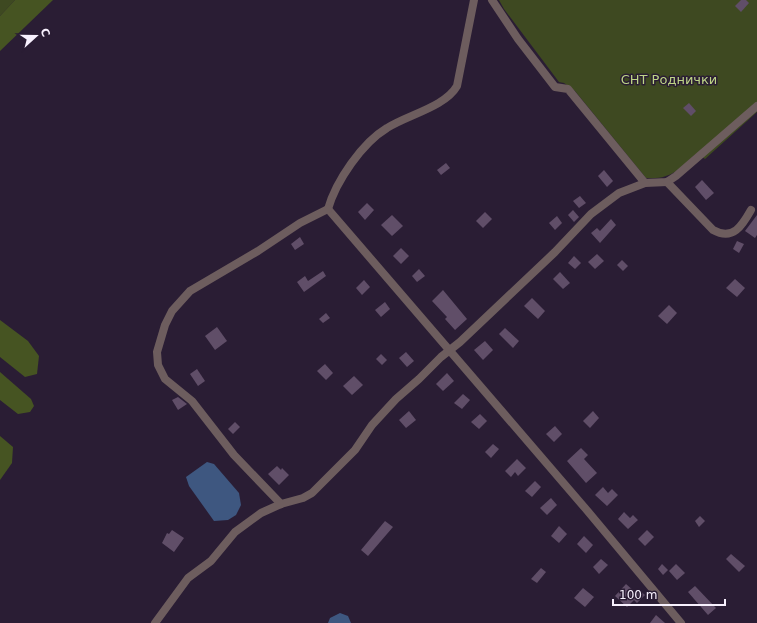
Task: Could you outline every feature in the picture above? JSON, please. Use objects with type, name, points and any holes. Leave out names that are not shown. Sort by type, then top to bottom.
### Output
[{"type":"street","points":[[328,208],[331,196],[339,181],[365,147],[386,128],[424,110],[454,92],[457,86],[474,0]]},
{"type":"street","points":[[492,0],[518,39],[555,87],[568,89],[645,183]]},
{"type":"street","points":[[155,623],[188,578],[211,562],[235,532],[256,517],[281,504],[312,493],[355,450],[372,425],[396,399],[441,357],[450,351],[607,200],[619,193],[645,183],[667,182],[676,176],[757,106]]},
{"type":"street","points":[[667,182],[713,230],[721,234],[727,234],[739,229],[751,210]]},
{"type":"street","points":[[328,208],[681,623]]},
{"type":"street","points":[[281,504],[234,455],[192,400],[165,379],[158,365],[157,352],[165,325],[172,311],[190,291],[258,251],[309,217],[328,208]]},
{"type":"green space","points":[[0,0],[15,0],[0,16]]},
{"type":"green space","points":[[15,0],[53,0],[0,51],[0,16]]},
{"type":"green space","name":"СНТ Роднички","points":[[499,0],[757,0],[757,112],[705,159],[697,153],[669,175],[646,178],[575,91],[564,83],[559,82],[504,9]]},
{"type":"green space","points":[[0,320],[28,341],[39,356],[37,374],[25,377],[0,357]]},
{"type":"green space","points":[[0,372],[31,399],[34,406],[30,412],[18,414],[0,400]]},
{"type":"green space","points":[[0,436],[13,447],[12,463],[0,480]]},
{"type":"water","points":[[207,462],[214,464],[239,493],[241,505],[236,515],[228,520],[214,521],[189,486],[186,477]]},
{"type":"water","points":[[340,613],[348,616],[351,623],[328,623],[330,618]]},
{"type":"building","points":[[741,0],[746,0],[749,3],[741,12],[735,6]]},
{"type":"building","points":[[689,103],[696,111],[691,116],[683,108]]},
{"type":"building","points":[[446,163],[450,168],[441,175],[437,170]]},
{"type":"building","points":[[604,170],[613,181],[607,187],[598,176]]},
{"type":"building","points":[[702,180],[714,193],[706,200],[695,187]]},
{"type":"building","points":[[580,196],[586,203],[579,208],[573,201]]},
{"type":"building","points":[[367,203],[374,210],[365,220],[358,212]]},
{"type":"building","points":[[573,210],[579,217],[574,222],[568,215]]},
{"type":"building","points":[[485,212],[492,219],[483,228],[476,221]]},
{"type":"building","points":[[392,215],[403,226],[392,236],[381,225]]},
{"type":"building","points":[[757,215],[757,235],[755,238],[745,231]]},
{"type":"building","points":[[557,216],[562,223],[555,230],[549,223]]},
{"type":"building","points":[[611,219],[616,225],[600,243],[591,233],[597,228],[600,231]]},
{"type":"building","points":[[300,237],[304,244],[295,250],[291,244]]},
{"type":"building","points":[[737,241],[744,244],[739,253],[733,249]]},
{"type":"building","points":[[401,248],[409,256],[401,264],[393,256]]},
{"type":"building","points":[[597,254],[604,261],[595,269],[588,262]]},
{"type":"building","points":[[574,256],[581,263],[575,269],[568,263]]},
{"type":"building","points":[[622,260],[628,266],[623,271],[617,265]]},
{"type":"building","points":[[419,269],[425,276],[417,282],[412,276]]},
{"type":"building","points":[[323,271],[326,276],[304,292],[297,282],[305,276],[308,281]]},
{"type":"building","points":[[560,272],[570,283],[563,289],[553,279]]},
{"type":"building","points":[[735,279],[745,288],[737,297],[726,288]]},
{"type":"building","points":[[364,280],[370,287],[362,295],[356,288]]},
{"type":"building","points":[[443,290],[467,319],[455,330],[445,319],[447,317],[432,301]]},
{"type":"building","points":[[532,298],[545,311],[538,319],[524,306]]},
{"type":"building","points":[[385,302],[390,309],[381,317],[375,310]]},
{"type":"building","points":[[669,305],[677,313],[667,324],[658,316]]},
{"type":"building","points":[[326,313],[330,318],[323,323],[319,319]]},
{"type":"building","points":[[217,327],[227,341],[215,350],[205,336]]},
{"type":"building","points":[[505,328],[519,341],[513,348],[499,334]]},
{"type":"building","points":[[485,341],[493,350],[483,360],[474,350]]},
{"type":"building","points":[[406,352],[414,361],[407,367],[399,358]]},
{"type":"building","points":[[381,354],[387,360],[382,365],[376,359]]},
{"type":"building","points":[[325,364],[333,373],[326,380],[317,371]]},
{"type":"building","points":[[197,369],[205,381],[198,386],[190,374]]},
{"type":"building","points":[[447,373],[454,381],[443,391],[436,384]]},
{"type":"building","points":[[354,376],[363,385],[352,395],[343,386]]},
{"type":"building","points":[[463,394],[470,400],[462,409],[454,403]]},
{"type":"building","points":[[178,397],[187,404],[178,410],[172,400]]},
{"type":"building","points":[[409,411],[416,420],[406,428],[399,420]]},
{"type":"building","points":[[593,411],[599,418],[590,428],[583,421]]},
{"type":"building","points":[[480,414],[487,421],[479,429],[471,422]]},
{"type":"building","points":[[235,422],[240,427],[233,434],[228,429]]},
{"type":"building","points":[[555,426],[562,434],[554,442],[546,434]]},
{"type":"building","points":[[493,444],[499,449],[491,458],[485,452]]},
{"type":"building","points":[[581,448],[588,455],[584,459],[597,473],[586,483],[567,461]]},
{"type":"building","points":[[517,459],[526,468],[518,476],[515,472],[511,477],[505,471]]},
{"type":"building","points":[[277,466],[281,470],[282,468],[289,475],[279,485],[268,474]]},
{"type":"building","points":[[535,481],[541,487],[532,497],[525,491]]},
{"type":"building","points":[[603,487],[608,493],[612,489],[618,495],[607,506],[595,495]]},
{"type":"building","points":[[551,498],[557,505],[547,515],[540,508]]},
{"type":"building","points":[[624,512],[630,518],[633,515],[638,520],[628,529],[618,519]]},
{"type":"building","points":[[700,516],[705,521],[699,527],[695,521]]},
{"type":"building","points":[[385,521],[393,527],[368,556],[361,550]]},
{"type":"building","points":[[559,526],[567,534],[559,543],[551,536]]},
{"type":"building","points":[[172,530],[184,538],[174,552],[162,543],[167,533],[169,534]]},
{"type":"building","points":[[647,530],[654,537],[645,546],[638,539]]},
{"type":"building","points":[[584,536],[593,545],[586,553],[577,544]]},
{"type":"building","points":[[731,554],[745,566],[739,572],[726,559]]},
{"type":"building","points":[[601,559],[608,565],[599,574],[593,567]]},
{"type":"building","points":[[662,564],[668,570],[663,575],[658,569]]},
{"type":"building","points":[[676,564],[685,573],[677,580],[669,571]]},
{"type":"building","points":[[541,568],[546,572],[537,583],[531,579]]},
{"type":"building","points":[[626,584],[635,592],[638,589],[645,595],[637,603],[634,600],[627,607],[615,596]]},
{"type":"building","points":[[695,586],[716,608],[708,615],[688,592]]},
{"type":"building","points":[[583,588],[594,597],[585,607],[574,598]]},
{"type":"building","points":[[656,615],[665,623],[650,623]]}]
